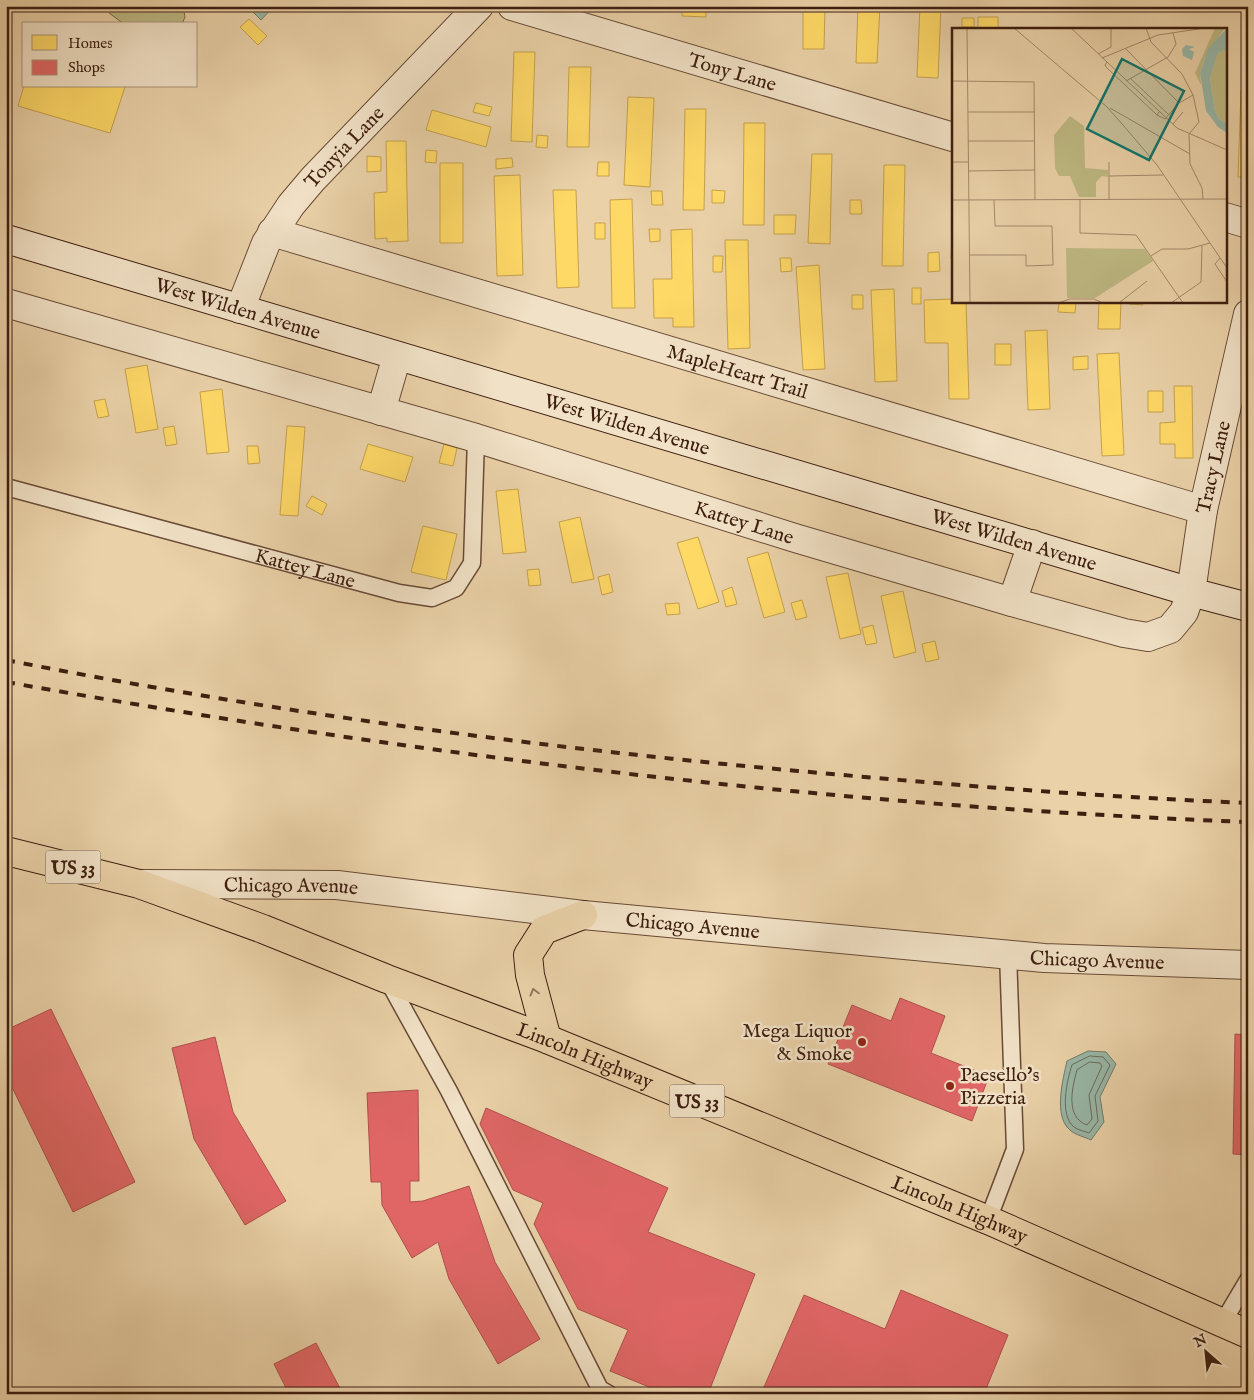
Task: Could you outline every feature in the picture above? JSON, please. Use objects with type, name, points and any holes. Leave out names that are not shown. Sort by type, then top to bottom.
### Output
[{"type":"highway","name":"US 33","points":[[6,850],[139,884]]},
{"type":"highway","name":"Lincoln Highway","points":[[139,884],[263,928],[387,979],[547,1039],[988,1220],[1248,1334]]},
{"type":"highway","points":[[547,1039],[530,975],[528,955],[544,930],[583,915]]},
{"type":"street","name":"Tonyia Lane","points":[[240,309],[260,254],[272,232],[313,179],[479,6]]},
{"type":"street","name":"Tony Lane","points":[[512,6],[952,137]]},
{"type":"street","points":[[1226,218],[1248,224]]},
{"type":"street","name":"MapleHeart Trail","points":[[272,232],[1203,510]]},
{"type":"street","name":"West Wilden Avenue","points":[[6,239],[1191,592],[1248,607]]},
{"type":"street","name":"Kattey Lane","points":[[6,303],[476,438],[795,538],[1124,634],[1148,637],[1170,629],[1184,612],[1191,592]]},
{"type":"street","name":"Tracy Lane","points":[[1191,592],[1203,510],[1248,314]]},
{"type":"street","points":[[381,411],[397,356]]},
{"type":"street","points":[[1012,602],[1032,544]]},
{"type":"street","name":"Chicago Avenue","points":[[139,884],[337,885],[583,915],[1044,958],[1248,965]]},
{"type":"lane","name":"Kattey Lane","points":[[6,487],[398,593],[432,598],[456,588],[472,563],[476,438]]},
{"type":"lane","points":[[988,1220],[1015,1148],[1008,954]]},
{"type":"lane","points":[[387,979],[448,1091],[600,1392]]},
{"type":"lane","points":[[1222,1322],[1248,1280]]},
{"type":"shaded area","points":[[109,6],[183,6],[185,17],[183,22],[121,22],[109,13]]},
{"type":"water","points":[[247,6],[274,6],[261,20]]},
{"type":"water","points":[[1088,1051],[1106,1052],[1116,1064],[1100,1097],[1104,1122],[1091,1140],[1077,1135],[1070,1130],[1065,1124],[1061,1107],[1062,1087],[1067,1061]]},
{"type":"building: Homes","points":[[629,6],[651,6],[651,8],[629,8]]},
{"type":"building: Homes","points":[[682,6],[706,6],[706,17],[682,16]]},
{"type":"building: Homes","points":[[803,6],[825,6],[824,49],[803,49]]},
{"type":"building: Homes","points":[[858,6],[880,6],[877,63],[856,63]]},
{"type":"building: Homes","points":[[920,6],[941,6],[938,78],[917,77]]},
{"type":"building: Homes","points":[[978,17],[998,17],[998,28],[978,28]]},
{"type":"building: Homes","points":[[962,18],[974,18],[974,27],[962,27]]},
{"type":"building: Homes","points":[[249,19],[267,36],[258,45],[240,27]]},
{"type":"building: Homes","points":[[514,52],[535,52],[532,142],[511,141]]},
{"type":"building: Homes","points":[[569,67],[591,67],[589,147],[567,147]]},
{"type":"building: Homes","points":[[23,88],[125,88],[110,133],[18,106]]},
{"type":"building: Homes","points":[[1241,91],[1248,91],[1248,177],[1238,177]]},
{"type":"building: Homes","points":[[628,97],[654,98],[650,187],[624,185]]},
{"type":"building: Homes","points":[[476,103],[492,107],[489,116],[473,112]]},
{"type":"building: Homes","points":[[685,109],[706,109],[704,210],[683,210]]},
{"type":"building: Homes","points":[[432,110],[491,127],[486,147],[426,130]]},
{"type":"building: Homes","points":[[744,123],[765,123],[764,225],[743,225]]},
{"type":"building: Homes","points":[[537,135],[548,136],[547,148],[536,147]]},
{"type":"building: Homes","points":[[386,141],[406,141],[408,241],[387,242],[387,238],[375,239],[374,193],[387,192]]},
{"type":"building: Homes","points":[[426,150],[437,151],[436,163],[425,162]]},
{"type":"building: Homes","points":[[812,154],[832,154],[830,244],[808,243]]},
{"type":"building: Homes","points":[[367,156],[381,157],[381,171],[367,172]]},
{"type":"building: Homes","points":[[512,158],[513,167],[496,169],[496,159]]},
{"type":"building: Homes","points":[[598,162],[609,162],[609,176],[597,176]]},
{"type":"building: Homes","points":[[440,163],[463,163],[463,243],[440,243]]},
{"type":"building: Homes","points":[[884,165],[905,165],[903,266],[882,266]]},
{"type":"building: Homes","points":[[520,175],[523,275],[497,276],[494,176]]},
{"type":"building: Homes","points":[[553,190],[576,190],[579,287],[557,288]]},
{"type":"building: Homes","points":[[712,190],[725,191],[724,203],[712,203]]},
{"type":"building: Homes","points":[[651,191],[662,191],[663,205],[652,205]]},
{"type":"building: Homes","points":[[632,199],[635,308],[612,308],[610,200]]},
{"type":"building: Homes","points":[[850,200],[861,200],[862,214],[850,214]]},
{"type":"building: Homes","points":[[774,215],[796,215],[795,234],[774,234]]},
{"type":"building: Homes","points":[[595,223],[605,223],[605,239],[595,239]]},
{"type":"building: Homes","points":[[952,227],[952,259],[951,259]]},
{"type":"building: Homes","points":[[649,229],[660,229],[660,241],[650,242]]},
{"type":"building: Homes","points":[[692,229],[694,327],[673,327],[673,318],[654,318],[653,279],[672,279],[671,230]]},
{"type":"building: Homes","points":[[725,240],[748,240],[750,348],[728,349]]},
{"type":"building: Homes","points":[[939,252],[940,271],[928,272],[928,253]]},
{"type":"building: Homes","points":[[713,256],[723,256],[722,272],[713,272]]},
{"type":"building: Homes","points":[[780,258],[791,258],[792,271],[781,272]]},
{"type":"building: Homes","points":[[819,265],[825,369],[803,370],[796,267]]},
{"type":"building: Homes","points":[[912,288],[921,288],[921,304],[912,304]]},
{"type":"building: Homes","points":[[894,289],[897,381],[875,382],[871,290]]},
{"type":"building: Homes","points":[[852,295],[863,295],[863,309],[852,309]]},
{"type":"building: Homes","points":[[952,299],[952,302],[966,302],[969,399],[949,399],[948,343],[925,343],[924,300]]},
{"type":"building: Homes","points":[[1059,302],[1076,302],[1075,313],[1058,312]]},
{"type":"building: Homes","points":[[1099,302],[1121,302],[1120,329],[1098,329]]},
{"type":"building: Homes","points":[[1130,302],[1143,302],[1143,305],[1129,304]]},
{"type":"building: Homes","points":[[1047,330],[1050,409],[1028,410],[1025,331]]},
{"type":"building: Homes","points":[[995,344],[1011,344],[1011,365],[995,365]]},
{"type":"building: Homes","points":[[1119,353],[1124,455],[1102,456],[1097,354]]},
{"type":"building: Homes","points":[[1088,356],[1088,369],[1073,370],[1073,357]]},
{"type":"building: Homes","points":[[147,365],[158,429],[136,433],[125,369]]},
{"type":"building: Homes","points":[[1174,386],[1192,386],[1193,458],[1175,458],[1175,444],[1160,444],[1160,423],[1175,422]]},
{"type":"building: Homes","points":[[222,389],[229,452],[207,454],[200,392]]},
{"type":"building: Homes","points":[[1148,391],[1163,391],[1163,412],[1148,412]]},
{"type":"building: Homes","points":[[105,399],[109,416],[98,418],[94,401]]},
{"type":"building: Homes","points":[[174,426],[177,444],[166,446],[163,428]]},
{"type":"building: Homes","points":[[287,426],[305,427],[298,516],[280,515]]},
{"type":"building: Homes","points":[[368,444],[413,457],[405,482],[360,469]]},
{"type":"building: Homes","points":[[444,444],[457,448],[453,466],[439,463]]},
{"type":"building: Homes","points":[[247,446],[258,446],[260,463],[248,464]]},
{"type":"building: Homes","points":[[518,489],[526,552],[503,554],[496,491]]},
{"type":"building: Homes","points":[[312,496],[327,504],[322,515],[306,506]]},
{"type":"building: Homes","points":[[580,517],[594,579],[572,583],[559,522]]},
{"type":"building: Homes","points":[[423,526],[457,534],[446,580],[411,572]]},
{"type":"building: Homes","points":[[698,537],[719,602],[698,609],[677,543]]},
{"type":"building: Homes","points":[[768,552],[785,612],[764,618],[747,558]]},
{"type":"building: Homes","points":[[539,569],[541,585],[529,586],[527,570]]},
{"type":"building: Homes","points":[[848,573],[861,634],[840,639],[826,577]]},
{"type":"building: Homes","points":[[609,574],[613,592],[602,595],[598,577]]},
{"type":"building: Homes","points":[[732,587],[737,604],[726,607],[722,591]]},
{"type":"building: Homes","points":[[903,591],[916,652],[894,658],[881,596]]},
{"type":"building: Homes","points":[[802,600],[807,617],[796,620],[791,603]]},
{"type":"building: Homes","points":[[679,603],[680,614],[667,615],[665,604]]},
{"type":"building: Homes","points":[[873,625],[877,643],[866,645],[862,628]]},
{"type":"building: Homes","points":[[935,641],[939,659],[926,662],[922,644]]},
{"type":"building: Shops","points":[[900,998],[945,1016],[931,1053],[989,1076],[972,1121],[828,1064],[852,1005],[891,1021]]},
{"type":"building: Shops","points":[[51,1009],[135,1182],[73,1212],[6,1075],[6,1030]]},
{"type":"building: Shops","points":[[1235,1034],[1248,1035],[1248,1155],[1233,1154]]},
{"type":"building: Shops","points":[[215,1037],[233,1112],[286,1201],[245,1225],[194,1139],[172,1048]]},
{"type":"building: Shops","points":[[418,1090],[419,1181],[410,1181],[410,1202],[423,1201],[469,1186],[495,1262],[540,1339],[498,1364],[449,1279],[438,1242],[412,1258],[382,1205],[381,1182],[371,1182],[367,1093]]},
{"type":"building: Shops","points":[[486,1108],[668,1188],[648,1232],[755,1274],[708,1394],[666,1394],[610,1371],[628,1330],[578,1309],[534,1224],[543,1203],[513,1190],[480,1124]]},
{"type":"building: Shops","points":[[901,1290],[1008,1335],[984,1394],[761,1394],[804,1295],[885,1329]]},
{"type":"building: Shops","points":[[316,1343],[343,1394],[289,1394],[274,1364]]},
{"type":"building: Shops","points":[[6,1389],[63,1394],[6,1394]]},
{"type":"railway","points":[[6,660],[209,697],[311,713],[616,753],[981,787],[1248,803]]},
{"type":"railway","points":[[6,682],[315,732],[625,773],[780,790],[936,804],[1248,822]]},
{"type":"place","name":"Mega Liquor & Smoke","points":[[862,1042]]},
{"type":"place","name":"Paesello's Pizzeria","points":[[950,1086]]}]
